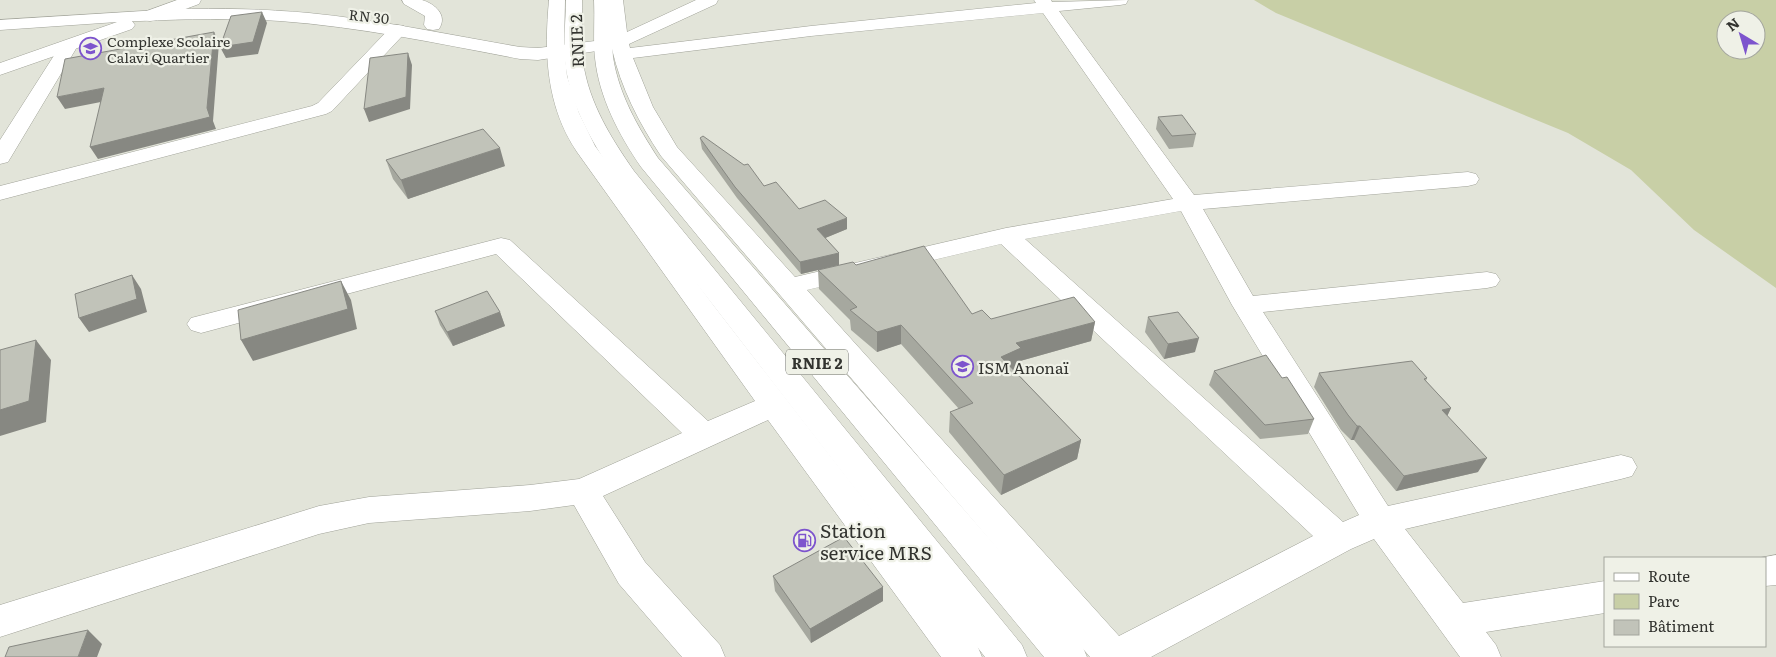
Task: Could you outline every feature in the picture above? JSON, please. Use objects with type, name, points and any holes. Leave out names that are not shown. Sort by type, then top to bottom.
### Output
[{"type":"main road","points":[[410,0],[434,14],[433,25]]},
{"type":"main road","points":[[557,0],[564,51],[566,104],[585,147],[773,405],[963,657]]},
{"type":"main road","name":"RNIE 2","points":[[574,0],[564,51],[578,80],[597,129],[616,162],[636,190],[1008,657]]},
{"type":"main road","name":"RNIE 2","points":[[602,0],[615,47],[608,82],[637,142],[650,162],[1068,657]]},
{"type":"main road","points":[[614,0],[615,47],[635,95],[669,151],[786,287],[1114,657],[1339,539],[1380,521],[1621,467]]},
{"type":"main road","points":[[615,47],[710,0]]},
{"type":"main road","points":[[961,0],[973,13]]},
{"type":"main road","points":[[564,51],[693,44],[973,13],[1045,3],[1120,0]]},
{"type":"main road","points":[[0,69],[68,47],[186,2]]},
{"type":"main road","name":"RN 30","points":[[0,17],[186,2],[287,7],[433,25],[564,51]]},
{"type":"main road","points":[[1045,3],[1188,203],[1246,305],[1380,521],[1482,657]]},
{"type":"main road","name":"RN 30","points":[[0,25],[150,16],[271,16],[398,30],[520,53],[564,51]]},
{"type":"main road","points":[[0,193],[319,110],[398,30]]},
{"type":"main road","points":[[0,157],[68,47]]},
{"type":"main road","points":[[786,287],[1006,235],[1188,203],[1468,179]]},
{"type":"main road","points":[[1006,235],[1339,539]]},
{"type":"main road","points":[[201,324],[501,245],[703,435]]},
{"type":"main road","points":[[1246,305],[1487,280]]},
{"type":"main road","points":[[0,621],[319,520],[370,510],[530,498],[583,491],[703,435],[773,405]]},
{"type":"main road","points":[[583,491],[632,572],[706,657]]},
{"type":"main road","points":[[1454,621],[1604,597]]},
{"type":"green space","points":[[1254,0],[1776,0],[1776,288],[1694,230],[1631,170],[1568,133],[1276,13]]},
{"type":"building","points":[[262,12],[253,42],[220,47],[231,16]]},
{"type":"building","points":[[214,32],[207,108],[210,117],[90,147],[104,88],[57,97],[65,59]]},
{"type":"building","points":[[408,53],[406,97],[364,109],[370,58]]},
{"type":"building","points":[[1182,115],[1196,134],[1172,136],[1158,117]]},
{"type":"building","points":[[483,129],[500,148],[401,180],[386,160]]},
{"type":"building","points":[[703,136],[744,165],[748,164],[764,186],[776,182],[799,209],[825,200],[847,218],[817,229],[839,253],[800,262],[735,187],[700,138]]},
{"type":"building","points":[[924,246],[972,314],[982,310],[991,319],[1074,297],[1095,322],[1016,343],[1021,348],[1001,357],[1081,440],[1004,475],[950,412],[973,403],[901,325],[877,332],[850,310],[857,307],[818,270],[853,262],[856,265]]},
{"type":"building","points":[[132,275],[137,299],[79,318],[75,294]]},
{"type":"building","points":[[341,281],[348,309],[241,340],[238,310]]},
{"type":"building","points":[[487,291],[500,312],[447,332],[435,311]]},
{"type":"building","points":[[1178,312],[1199,338],[1168,344],[1148,317]]},
{"type":"building","points":[[36,340],[29,401],[0,410],[0,350]]},
{"type":"building","points":[[1266,355],[1282,378],[1287,377],[1314,419],[1265,425],[1214,371]]},
{"type":"building","points":[[1412,361],[1427,378],[1424,379],[1451,408],[1442,410],[1487,458],[1404,476],[1360,426],[1357,426],[1319,373]]},
{"type":"building","points":[[844,537],[883,587],[810,629],[773,576]]},
{"type":"building","points":[[88,630],[78,657],[5,657],[9,647]]},
{"type":"place","name":"Complexe Scolaire Calavi Quartier","points":[[91,49]]},
{"type":"place","name":"ISM Anonaï","points":[[962,367]]},
{"type":"place","name":"Station service MRS","points":[[804,541]]}]
